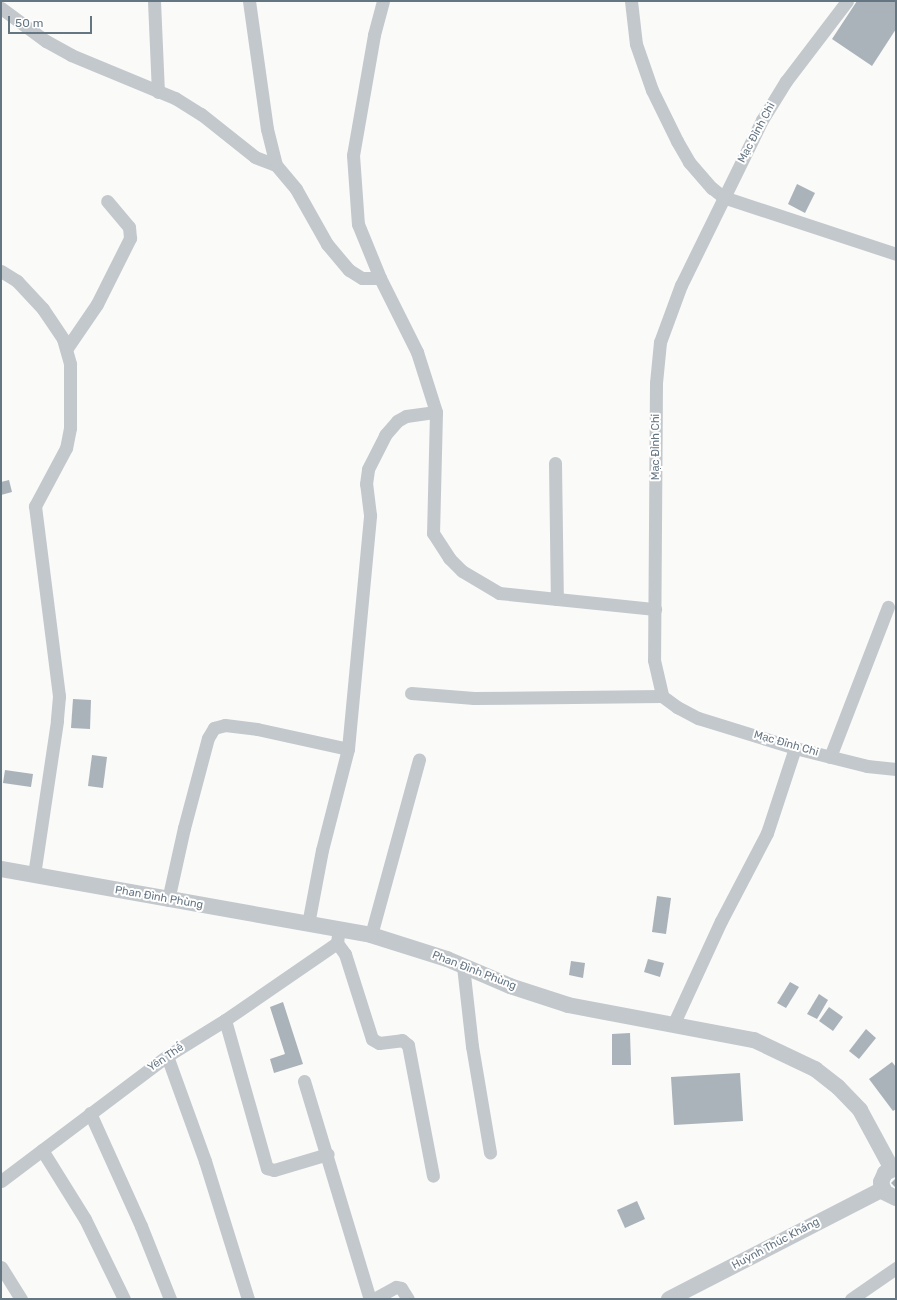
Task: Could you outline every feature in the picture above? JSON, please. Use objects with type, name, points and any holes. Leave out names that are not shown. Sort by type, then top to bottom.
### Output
[{"type":"street","points":[[154,1],[158,92]]},
{"type":"street","points":[[249,1],[268,129],[276,164],[296,189],[327,244],[349,270],[362,278],[380,278]]},
{"type":"street","points":[[383,1],[374,35],[353,155],[358,224],[380,278],[417,352],[436,412],[433,532],[449,558],[462,571],[499,593],[655,609]]},
{"type":"street","points":[[631,1],[636,44],[664,117],[689,162],[703,179],[723,197],[896,254]]},
{"type":"street","name":"Mạc Đỉnh Chi","points":[[847,1],[786,80],[762,120],[723,197],[681,286],[660,342],[656,383],[654,660],[662,696],[677,707],[698,718],[795,748],[867,766],[896,769]]},
{"type":"street","points":[[1,8],[46,41],[70,55],[175,98],[201,114],[255,157],[276,164]]},
{"type":"street","points":[[67,348],[97,304],[130,238],[129,227],[107,201]]},
{"type":"street","points":[[1,271],[28,292],[43,309],[67,348],[70,371],[68,437],[62,459],[35,506],[59,696],[58,721],[34,874]]},
{"type":"street","points":[[308,924],[322,850],[348,749],[370,515],[366,484],[368,469],[385,435],[397,420],[406,416],[436,412]]},
{"type":"street","points":[[555,463],[557,599]]},
{"type":"street","points":[[830,757],[888,607]]},
{"type":"street","points":[[411,693],[474,698],[662,696]]},
{"type":"street","points":[[168,900],[186,820],[208,738],[214,728],[224,725],[257,729],[348,749]]},
{"type":"street","points":[[674,1023],[721,921],[767,833],[795,748]]},
{"type":"street","points":[[371,935],[419,758]]},
{"type":"street","name":"Phan Đình Phùng","points":[[1,869],[308,924],[338,936],[371,935],[463,966],[568,1005],[674,1023],[754,1040],[815,1069],[838,1087],[860,1110],[894,1168]]},
{"type":"street","points":[[338,936],[372,1039],[379,1043],[402,1040],[408,1045],[433,1176]]},
{"type":"street","name":"Yên Thế","points":[[1,1181],[167,1056],[225,1020],[338,936]]},
{"type":"street","points":[[463,966],[472,1046],[490,1152]]},
{"type":"street","points":[[225,1020],[267,1168],[274,1170],[328,1154]]},
{"type":"street","points":[[167,1056],[205,1161],[248,1299]]},
{"type":"street","points":[[304,1081],[328,1154],[370,1299]]},
{"type":"street","points":[[90,1113],[141,1226],[170,1299]]},
{"type":"street","points":[[42,1150],[85,1220],[124,1299]]},
{"type":"street","points":[[890,1193],[882,1178],[894,1168]]},
{"type":"street","name":"Huỳnh Thúc Kháng","points":[[668,1299],[890,1193]]},
{"type":"street","points":[[1,1267],[21,1299]]},
{"type":"street","points":[[851,1299],[896,1268]]},
{"type":"street","points":[[374,1299],[396,1287],[401,1288],[408,1299]]},
{"type":"building","points":[[857,1],[896,1],[896,29],[872,66],[832,39]]},
{"type":"building","points":[[797,184],[815,193],[805,213],[788,204]]},
{"type":"building","points":[[9,480],[12,492],[1,495],[1,482]]},
{"type":"building","points":[[73,699],[91,700],[90,729],[71,728]]},
{"type":"building","points":[[92,755],[107,757],[103,788],[88,786]]},
{"type":"building","points":[[5,770],[33,774],[31,787],[3,783]]},
{"type":"building","points":[[657,896],[671,898],[666,934],[652,932]]},
{"type":"building","points":[[648,959],[664,963],[660,977],[644,972]]},
{"type":"building","points":[[571,961],[585,963],[583,978],[569,975]]},
{"type":"building","points":[[790,982],[799,987],[786,1008],[777,1003]]},
{"type":"building","points":[[819,994],[828,1000],[817,1019],[807,1014]]},
{"type":"building","points":[[283,1002],[303,1064],[274,1073],[270,1059],[285,1054],[270,1007]]},
{"type":"building","points":[[829,1007],[843,1017],[833,1031],[819,1021]]},
{"type":"building","points":[[866,1029],[876,1038],[859,1059],[849,1051]]},
{"type":"building","points":[[630,1033],[631,1065],[612,1065],[612,1034]]},
{"type":"building","points":[[892,1062],[896,1067],[896,1109],[893,1111],[869,1079]]},
{"type":"building","points":[[740,1073],[743,1121],[674,1125],[671,1077]]},
{"type":"building","points":[[896,1178],[896,1188],[891,1183]]},
{"type":"building","points":[[637,1201],[645,1219],[625,1228],[617,1210]]}]
